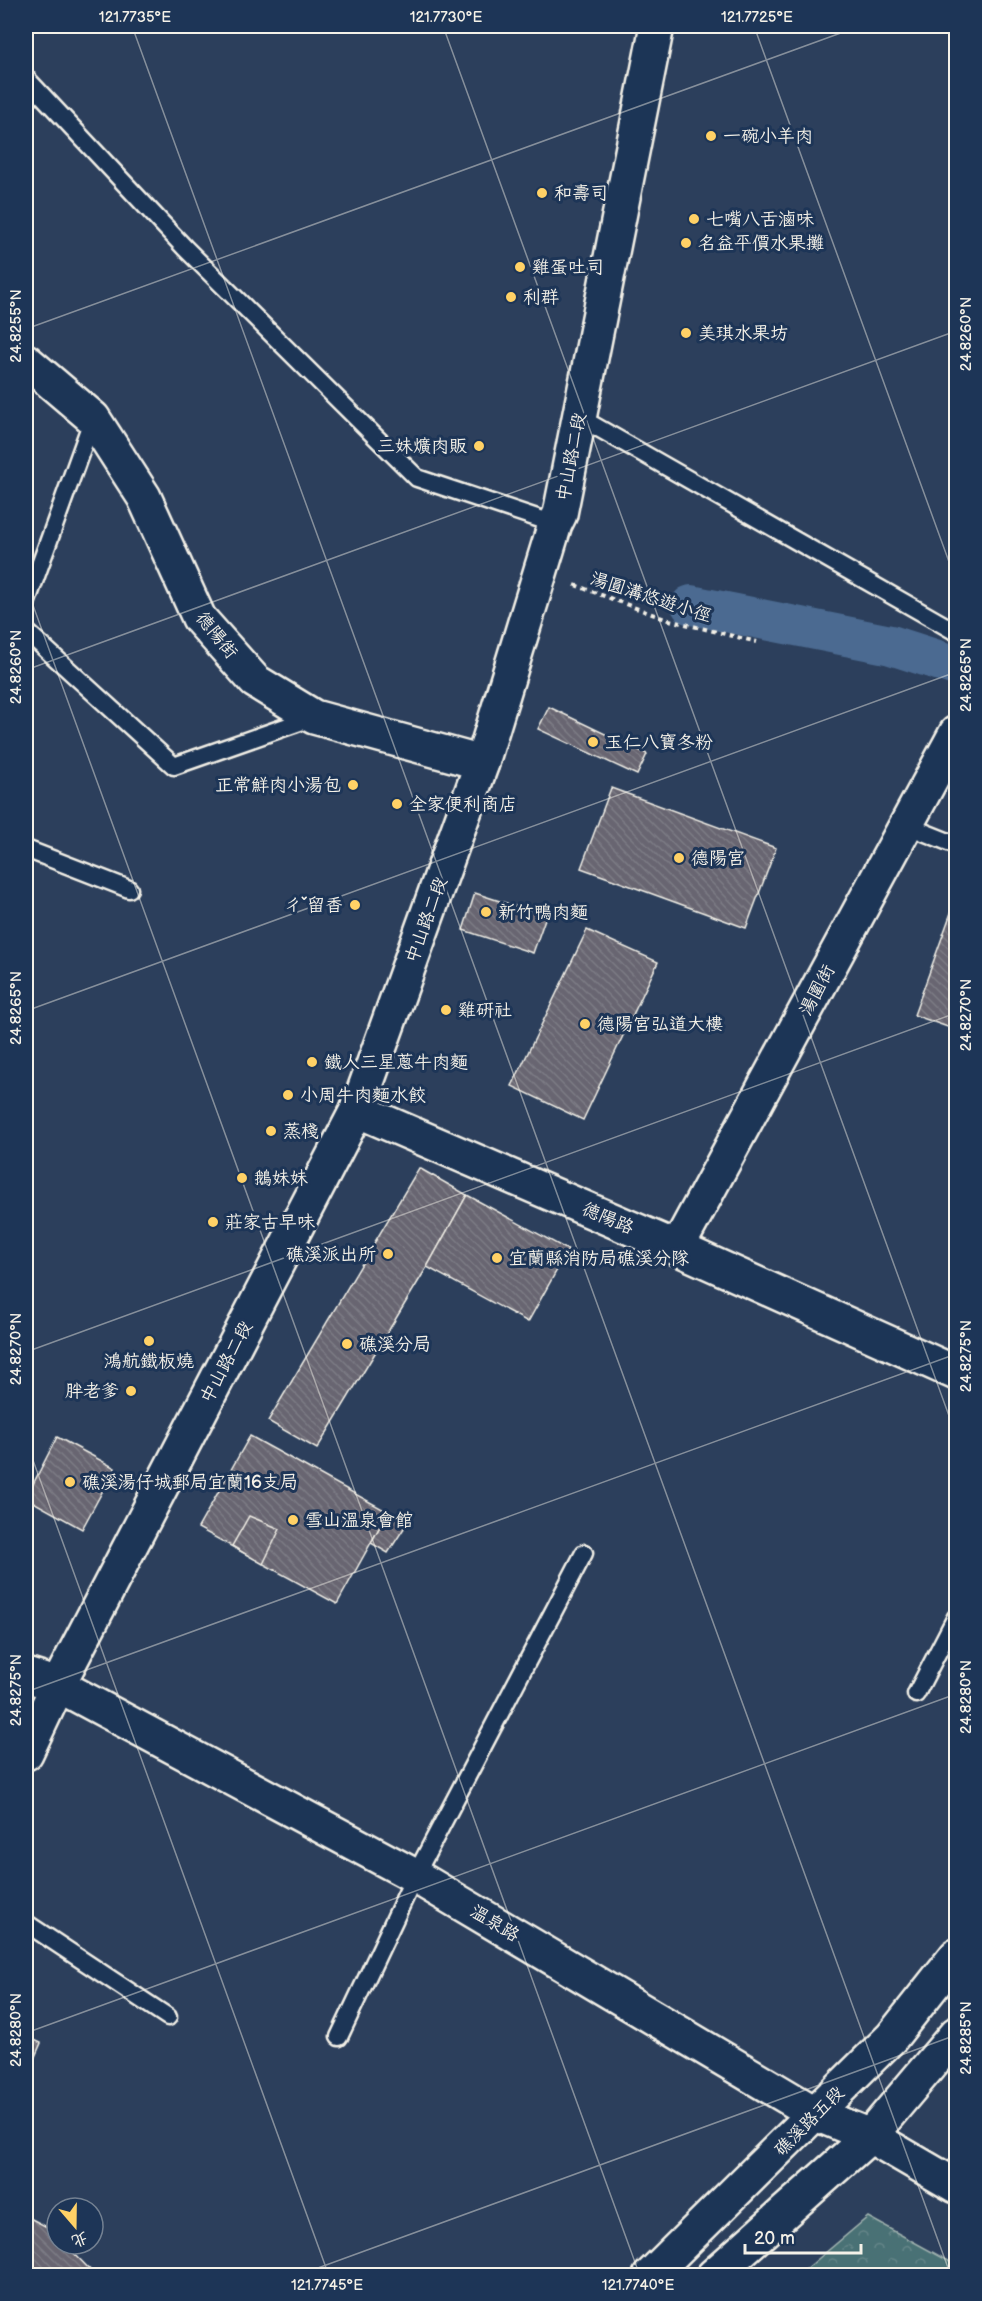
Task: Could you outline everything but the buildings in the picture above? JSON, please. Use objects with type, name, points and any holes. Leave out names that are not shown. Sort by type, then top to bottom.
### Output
[{"type":"street","name":"中山路二段","points":[[26,1753],[58,1685],[357,1110],[482,763],[541,568],[560,514],[657,26]]},
{"type":"street","name":"德陽街","points":[[26,362],[93,418],[144,497],[199,618],[255,681],[314,717],[482,763]]},
{"type":"street","name":"湯圍街","points":[[677,1248],[957,733]]},
{"type":"street","name":"德陽路","points":[[357,1110],[677,1248],[957,1373]]},
{"type":"street","name":"溫泉路","points":[[26,1675],[58,1685],[415,1876],[816,2114],[870,2136],[957,2186]]},
{"type":"street","name":"礁溪路五段","points":[[650,2276],[892,2037],[957,1956]]},
{"type":"street","points":[[713,2276],[870,2136],[957,2034]]},
{"type":"lane","points":[[26,78],[185,248],[417,478],[555,524]]},
{"type":"lane","points":[[579,417],[957,632]]},
{"type":"lane","points":[[26,604],[93,418]]},
{"type":"lane","points":[[26,631],[174,766],[314,717]]},
{"type":"lane","points":[[906,825],[957,845]]},
{"type":"lane","points":[[26,849],[129,889]]},
{"type":"lane","points":[[339,2037],[415,1876],[584,1553]]},
{"type":"lane","points":[[916,1694],[957,1617]]},
{"type":"lane","points":[[26,1923],[168,2017]]},
{"type":"path","name":"湯圓溝悠遊小徑","points":[[541,568],[580,588],[665,619],[757,642]]},
{"type":"green space","points":[[868,2217],[956,2265],[956,2275],[799,2275]]},
{"type":"waterway","points":[[691,605],[891,645],[956,666]]},
{"type":"place","name":"一碗小羊肉","points":[[711,136]]},
{"type":"place","name":"和壽司","points":[[542,193]]},
{"type":"place","name":"七嘴八舌滷味","points":[[694,219]]},
{"type":"place","name":"名益平價水果攤","points":[[686,243]]},
{"type":"place","name":"雞蛋吐司","points":[[520,267]]},
{"type":"place","name":"利群","points":[[511,297]]},
{"type":"place","name":"美琪水果坊","points":[[686,333]]},
{"type":"place","name":"三妹爌肉販","points":[[479,446]]},
{"type":"place","name":"玉仁八寶冬粉","points":[[593,742]]},
{"type":"place","name":"正常鮮肉小湯包","points":[[353,785]]},
{"type":"place","name":"全家便利商店","points":[[397,804]]},
{"type":"place","name":"德陽宮","points":[[679,858]]},
{"type":"place","name":"ㄔˇ留香","points":[[355,905]]},
{"type":"place","name":"新竹鴨肉麵","points":[[486,912]]},
{"type":"place","name":"雞研社","points":[[446,1010]]},
{"type":"place","name":"德陽宮弘道大樓","points":[[585,1024]]},
{"type":"place","name":"鐵人三星蔥牛肉麵","points":[[312,1062]]},
{"type":"place","name":"小周牛肉麵水餃","points":[[288,1095]]},
{"type":"place","name":"蒸棧","points":[[271,1131]]},
{"type":"place","name":"鵝妹妹","points":[[242,1178]]},
{"type":"place","name":"莊家古早味","points":[[213,1222]]},
{"type":"place","name":"礁溪派出所","points":[[388,1254]]},
{"type":"place","name":"宜蘭縣消防局礁溪分隊","points":[[497,1258]]},
{"type":"place","name":"鴻航鐵板燒","points":[[149,1341]]},
{"type":"place","name":"礁溪分局","points":[[347,1344]]},
{"type":"place","name":"胖老爹","points":[[131,1391]]},
{"type":"place","name":"礁溪湯仔城郵局宜蘭16支局","points":[[70,1482]]},
{"type":"place","name":"雪山溫泉會館","points":[[293,1520]]}]
